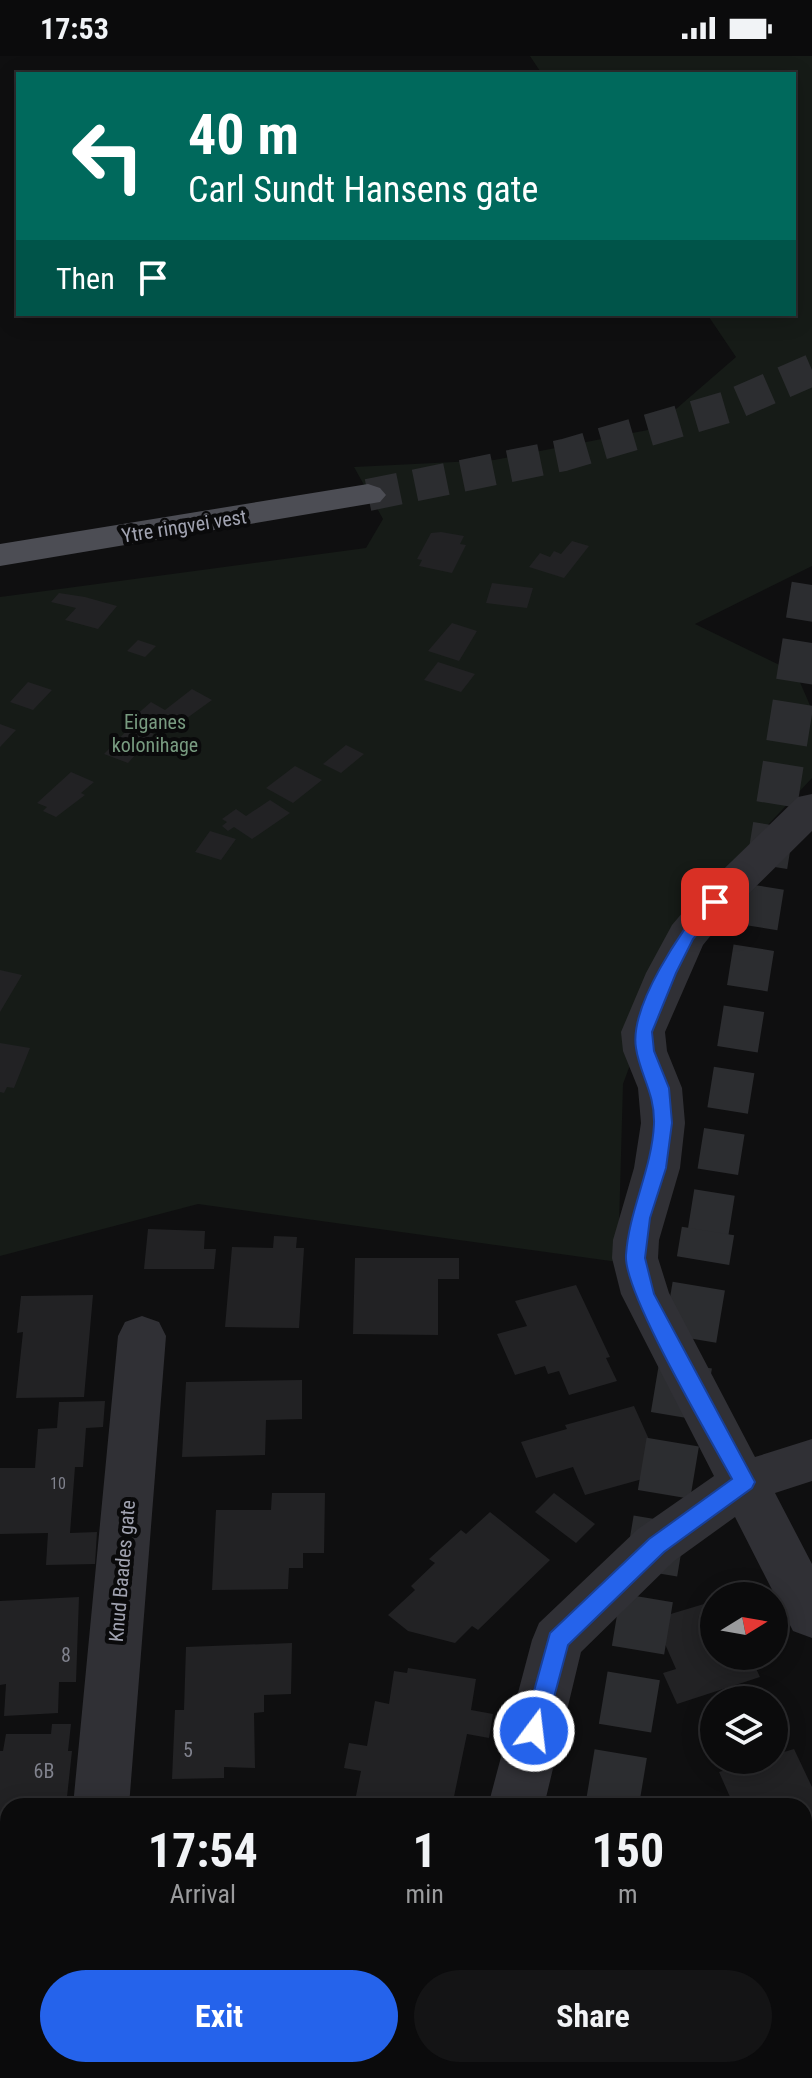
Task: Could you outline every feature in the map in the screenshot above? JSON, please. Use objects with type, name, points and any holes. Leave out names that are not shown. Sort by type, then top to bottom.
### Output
[{"type":"main road","name":"Ytre ringvei vest","points":[[0,555],[368,495]]},
{"type":"street","points":[[812,807],[715,902],[687,936],[667,973],[643,1032],[645,1051],[660,1088],[663,1123],[657,1168],[641,1218],[635,1258],[645,1294],[812,1615]]},
{"type":"street","name":"Knud Baades gate","points":[[102,1798],[142,1336]]},
{"type":"street","points":[[518,1798],[558,1640],[656,1545],[744,1482],[812,1460]]},
{"type":"green space","name":"Eiganes kolonihage","points":[[530,56],[812,56],[812,566],[695,624],[796,673],[812,710],[812,778],[687,911],[623,1084],[618,1262],[198,1204],[0,1256],[0,597],[366,548],[383,519],[354,467],[494,460],[653,429],[736,357],[708,316],[796,316],[796,72],[541,72]]},
{"type":"building","points":[[431,533],[464,536],[460,544],[466,545],[452,573],[419,566],[422,560],[417,559]]},
{"type":"building","points":[[572,541],[589,546],[564,578],[529,567],[540,553],[550,557],[554,551],[561,554]]},
{"type":"building","points":[[492,583],[533,588],[527,608],[486,603]]},
{"type":"building","points":[[59,593],[117,606],[98,629],[65,620],[76,608],[51,602]]},
{"type":"building","points":[[452,623],[477,631],[459,661],[428,651]]},
{"type":"building","points":[[138,640],[156,646],[145,657],[127,651]]},
{"type":"building","points":[[438,662],[475,674],[461,692],[424,680]]},
{"type":"building","points":[[28,682],[52,690],[33,710],[10,702]]},
{"type":"building","points":[[192,689],[212,700],[169,731],[153,722],[149,726],[134,717],[151,702],[165,710]]},
{"type":"building","points":[[136,721],[148,726],[144,730],[154,734],[128,763],[104,754]]},
{"type":"building","points":[[0,724],[16,730],[0,747]]},
{"type":"building","points":[[346,745],[364,754],[341,773],[323,764]]},
{"type":"building","points":[[295,766],[322,780],[293,803],[266,788]]},
{"type":"building","points":[[71,772],[94,782],[81,793],[85,795],[56,817],[43,811],[47,807],[37,803]]},
{"type":"building","points":[[270,800],[290,813],[252,839],[234,827],[228,831],[222,826],[227,822],[222,819],[236,809],[246,816]]},
{"type":"building","points":[[210,831],[236,839],[221,860],[195,852]]},
{"type":"building","points":[[0,970],[22,975],[0,1012]]},
{"type":"building","points":[[0,1043],[30,1048],[14,1088],[7,1087],[4,1093],[0,1092]]},
{"type":"building","points":[[148,1229],[205,1231],[204,1249],[216,1249],[214,1269],[144,1269]]},
{"type":"building","points":[[274,1236],[297,1237],[296,1248],[304,1248],[299,1328],[225,1327],[232,1247],[273,1248]]},
{"type":"building","points":[[355,1258],[459,1258],[459,1279],[438,1279],[438,1335],[353,1334]]},
{"type":"building","points":[[576,1285],[610,1357],[606,1358],[617,1381],[569,1395],[559,1371],[548,1374],[545,1366],[515,1375],[497,1334],[527,1326],[515,1301]]},
{"type":"building","points":[[93,1295],[84,1397],[16,1398],[23,1332],[17,1333],[21,1296]]},
{"type":"building","points":[[302,1380],[302,1419],[266,1420],[265,1455],[182,1457],[186,1382]]},
{"type":"building","points":[[105,1401],[103,1427],[86,1428],[83,1467],[75,1467],[70,1533],[97,1532],[95,1564],[46,1565],[48,1533],[0,1534],[0,1468],[35,1468],[38,1429],[57,1428],[59,1402]]},
{"type":"building","points":[[634,1406],[664,1473],[585,1495],[573,1467],[536,1478],[521,1442],[567,1429],[565,1425]]},
{"type":"building","points":[[272,1493],[325,1493],[324,1553],[303,1553],[303,1568],[289,1568],[288,1589],[212,1590],[216,1510],[271,1510]]},
{"type":"building","points":[[554,1493],[595,1524],[576,1543],[535,1512]]},
{"type":"building","points":[[490,1512],[550,1560],[478,1630],[472,1626],[455,1643],[408,1631],[388,1615],[415,1590],[411,1586],[435,1563],[429,1559],[461,1530],[466,1534]]},
{"type":"building","points":[[79,1597],[76,1682],[59,1682],[58,1713],[4,1716],[6,1684],[0,1685],[0,1601]]},
{"type":"building","points":[[700,1605],[700,1670],[757,1670],[760,1677],[732,1686],[700,1686],[700,1697],[677,1704],[663,1673],[676,1669],[654,1619]]},
{"type":"building","points":[[292,1643],[291,1694],[264,1695],[264,1712],[254,1713],[255,1768],[224,1767],[224,1778],[172,1779],[175,1710],[184,1710],[186,1647]]},
{"type":"building","points":[[408,1668],[476,1679],[471,1710],[493,1714],[489,1738],[467,1734],[454,1798],[356,1796],[361,1771],[344,1768],[349,1743],[367,1746],[375,1701],[389,1704],[394,1671],[407,1673]]},
{"type":"building","points":[[52,1724],[71,1724],[68,1751],[72,1751],[67,1798],[0,1798],[0,1751],[3,1751],[6,1734],[51,1734]]},
{"type":"building","points":[[794,1749],[812,1787],[812,1798],[730,1798],[720,1774],[788,1774],[788,1751]]},
{"type":"building","points":[[636,1790],[640,1798],[609,1798]]},
{"type":"tunnel","points":[[368,495],[564,455],[727,407],[812,370]]},
{"type":"tunnel","points":[[708,1233],[812,585]]},
{"type":"tunnel","points":[[613,1798],[708,1231]]},
{"type":"route","points":[[534,1731],[558,1640],[656,1545],[744,1482],[674,1354],[645,1294],[635,1258],[641,1218],[657,1168],[663,1123],[660,1088],[645,1051],[643,1032],[667,973],[687,936],[715,902]]}]
